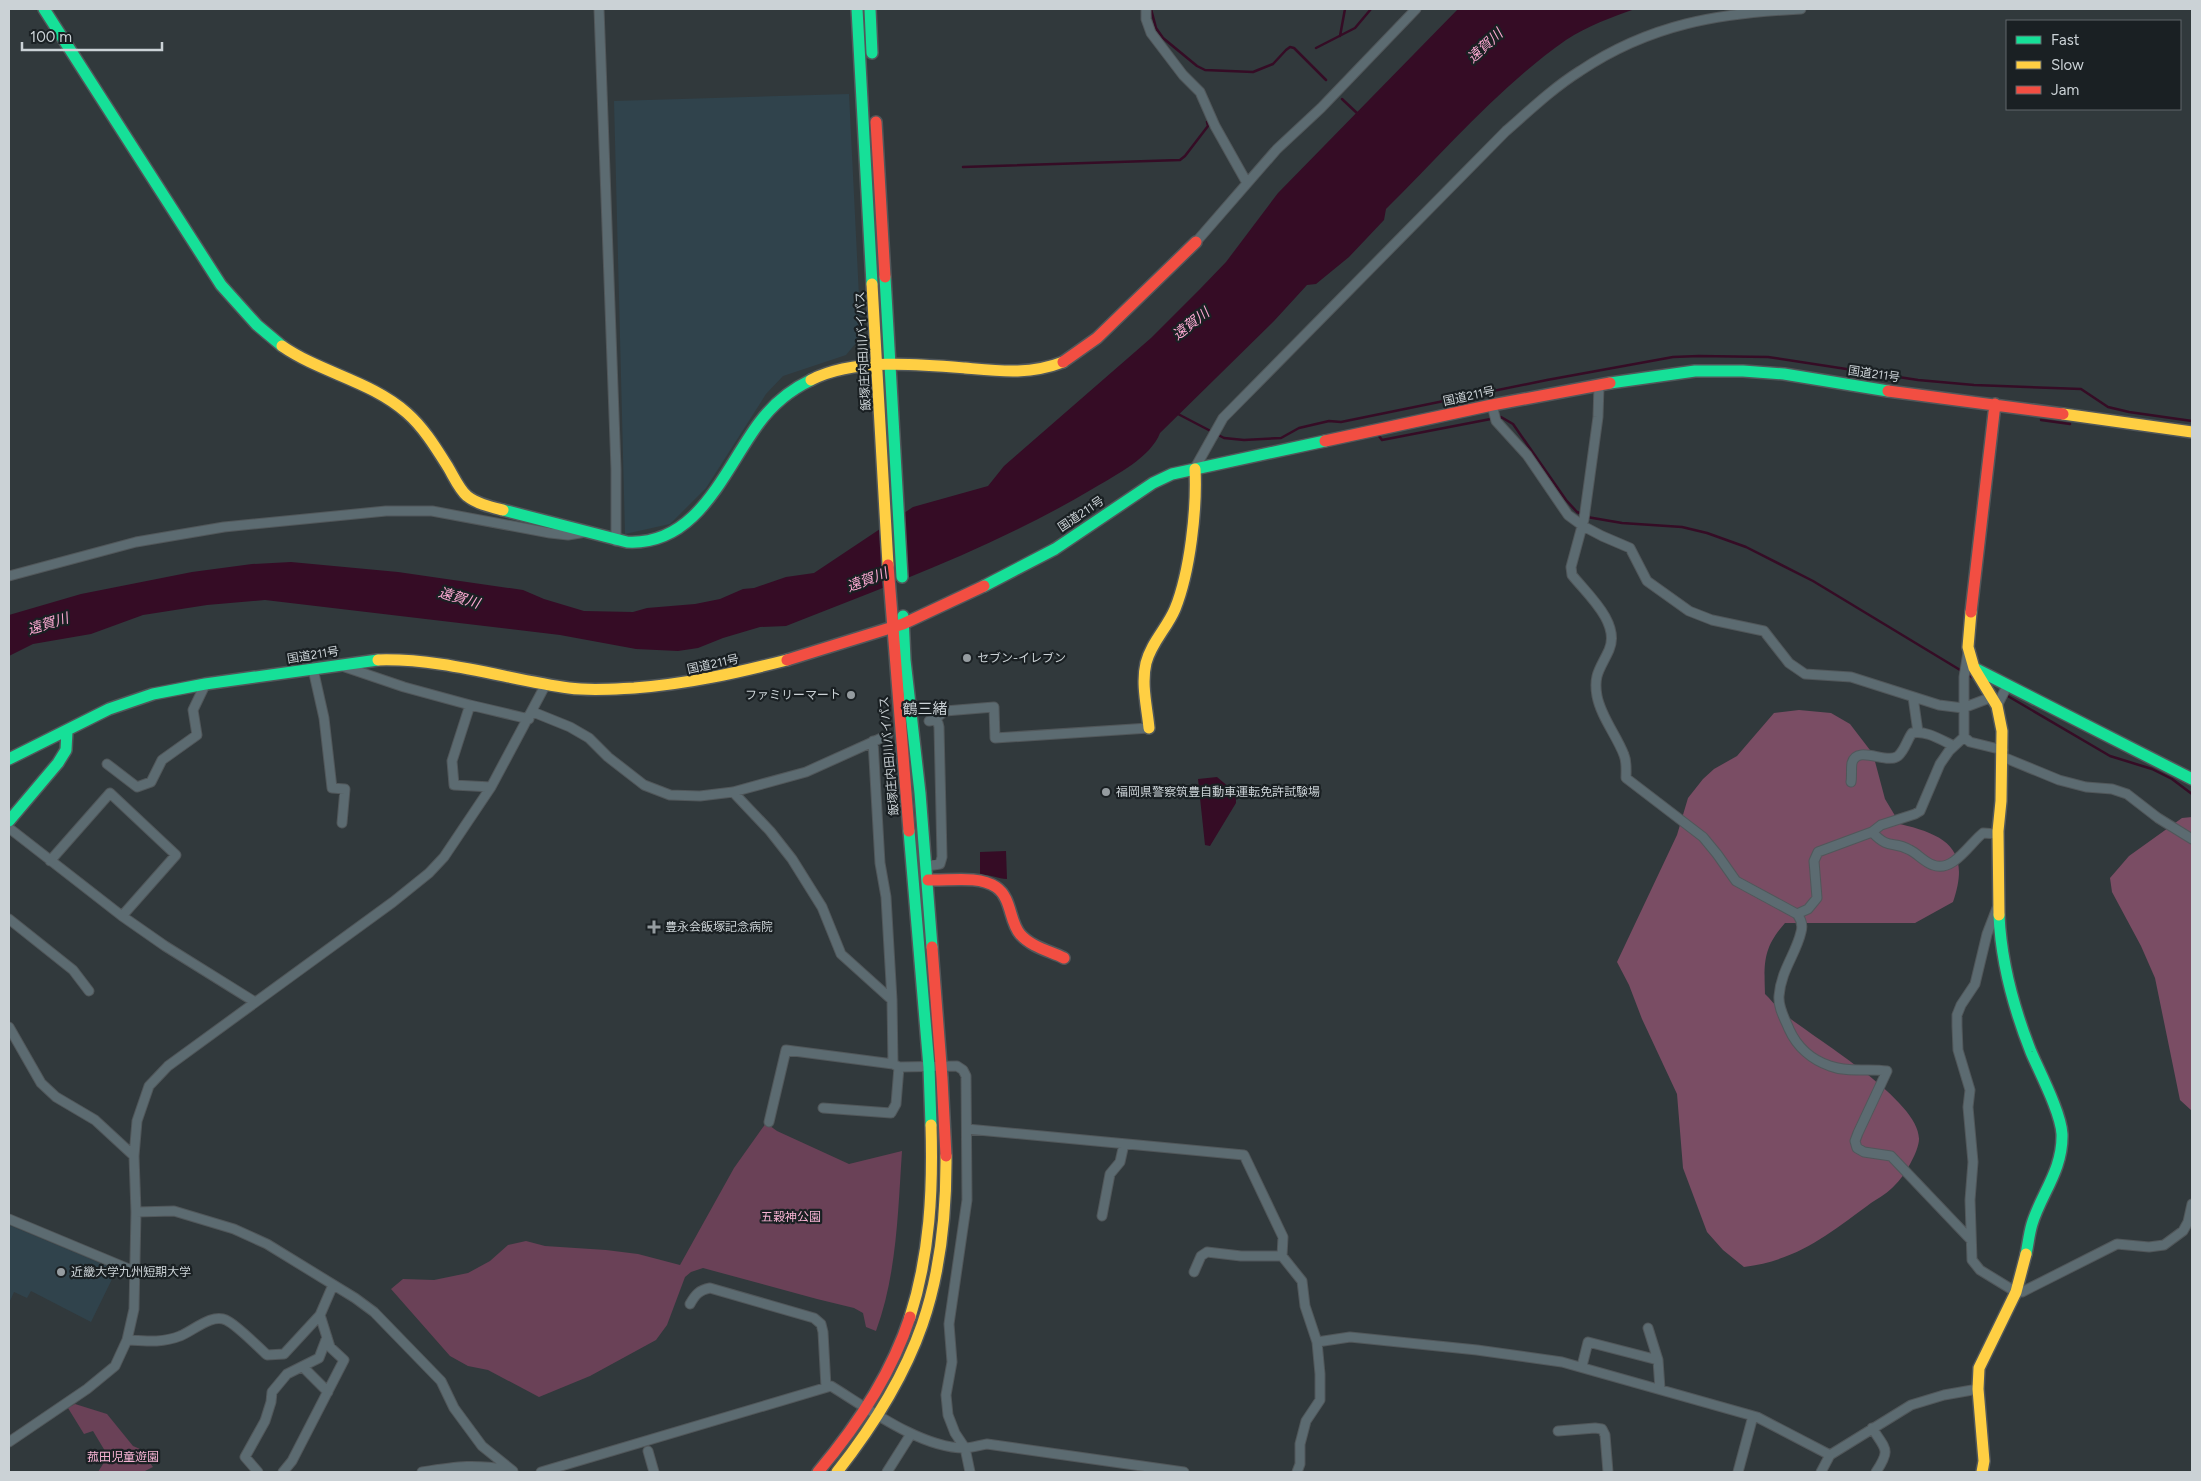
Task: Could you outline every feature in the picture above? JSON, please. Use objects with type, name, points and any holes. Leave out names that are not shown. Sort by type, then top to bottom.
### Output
[{"type":"main road","points":[[44,9],[222,285],[244,313],[278,343],[298,356],[396,404],[411,416],[426,430],[465,494],[479,503],[567,525],[616,541],[638,543],[659,539],[681,527],[704,506],[718,489],[759,423],[776,401],[797,386],[822,374],[848,368],[890,366],[948,367],[1025,372],[1060,364],[1076,355],[1109,327],[1196,242]]},
{"type":"main road","name":"飯塚庄内田川バイパス","points":[[837,1472],[861,1443],[895,1389],[913,1350],[929,1306],[940,1253],[946,1158],[927,866],[903,624],[883,471],[858,9]]},
{"type":"main road","points":[[870,9],[873,67]]},
{"type":"main road","name":"飯塚庄内田川バイパス","points":[[818,1472],[851,1433],[867,1408],[896,1353],[915,1301],[927,1242],[931,1185],[932,1137],[929,1067],[891,627],[899,592],[896,471],[876,115]]},
{"type":"main road","name":"国道211号","points":[[9,758],[109,709],[153,694],[205,684],[368,660],[407,659],[571,688],[604,690],[675,686],[727,676],[796,658],[903,624],[1022,567],[1055,549],[1153,483],[1172,474],[1494,413],[1599,385],[1695,371],[1743,371],[1784,374],[1855,386],[2192,432]]},
{"type":"main road","points":[[1995,404],[1975,565],[1968,647],[1971,672],[1998,694],[2192,779]]},
{"type":"main road","points":[[1149,728],[1145,674],[1146,662],[1175,610],[1179,596],[1196,514],[1195,469]]},
{"type":"main road","points":[[1971,672],[1998,694],[2003,754],[1998,834],[2000,938],[2008,982],[2024,1034],[2056,1112],[2062,1134],[2058,1162],[2050,1187],[2032,1224],[2025,1262],[2016,1292],[1979,1368],[1978,1388],[1984,1461],[1982,1472]]},
{"type":"main road","points":[[9,821],[58,763],[66,750],[67,731]]},
{"type":"main road","points":[[928,880],[975,882],[989,884],[998,888],[1008,901],[1016,928],[1021,935],[1028,941],[1064,958]]},
{"type":"street","points":[[599,9],[616,469],[616,541]]},
{"type":"street","points":[[1146,9],[1146,19],[1151,33],[1183,75],[1200,92],[1214,126],[1248,183]]},
{"type":"street","points":[[1196,242],[1277,149],[1321,108],[1416,9]]},
{"type":"street","points":[[1195,469],[1223,418],[1506,131],[1549,93],[1616,49],[1662,29],[1716,16],[1801,9]]},
{"type":"street","points":[[1599,385],[1598,417],[1584,519],[1572,557],[1572,574],[1608,621],[1612,638],[1610,649],[1598,670],[1596,681],[1597,698],[1625,757],[1626,778],[1702,837],[1736,881],[1797,914],[1801,919],[1802,931],[1783,975],[1779,997],[1780,1008],[1794,1040],[1811,1057],[1833,1067],[1873,1068],[1887,1071],[1855,1141],[1857,1148],[1864,1152],[1891,1156],[1971,1240]]},
{"type":"street","points":[[1494,413],[1527,455],[1568,515],[1584,519],[1630,548],[1647,582],[1689,610],[1712,620],[1764,631],[1797,670],[1805,674],[1851,677],[1939,705],[1963,708],[1998,694]]},
{"type":"street","points":[[9,576],[136,542],[224,527],[386,511],[432,511],[568,535],[586,532]]},
{"type":"street","points":[[336,664],[404,687],[470,705],[531,715],[570,727],[589,738],[608,757],[644,785],[670,795],[700,796],[733,792],[806,772],[872,740],[888,735]]},
{"type":"street","points":[[313,669],[324,718],[332,788],[345,789],[342,823]]},
{"type":"street","points":[[1971,672],[1963,708],[1964,737],[1970,742],[2003,754],[2059,780],[2127,794],[2158,818],[2192,839]]},
{"type":"street","points":[[107,764],[138,787],[151,782],[162,760],[197,735],[193,710],[205,684]]},
{"type":"street","points":[[9,1442],[88,1389],[115,1366],[127,1340],[133,1317],[136,1272],[134,1156],[136,1121],[149,1086],[168,1066],[393,902],[429,873],[444,856],[491,786],[531,715],[546,684]]},
{"type":"street","points":[[1913,696],[1918,732]]},
{"type":"street","points":[[470,705],[452,761],[454,785],[491,786]]},
{"type":"street","points":[[927,866],[940,864],[942,857],[938,723],[931,721],[945,711],[994,708],[995,738],[1149,728]]},
{"type":"street","points":[[1851,782],[1852,761],[1855,757],[1863,754],[1889,760],[1897,757],[1912,733],[1918,732],[1954,746]]},
{"type":"street","points":[[1797,914],[1808,909],[1817,898],[1814,861],[1818,852],[1872,832],[1881,825],[1915,814],[1920,810],[1940,764],[1964,737]]},
{"type":"street","points":[[823,1108],[891,1113],[896,1104],[896,1066],[886,897],[877,830],[872,740]]},
{"type":"street","points":[[733,792],[770,831],[792,859],[822,907],[841,954],[892,1000]]},
{"type":"street","points":[[50,860],[110,793],[176,854],[122,916]]},
{"type":"street","points":[[9,828],[122,916],[164,946],[255,1002]]},
{"type":"street","points":[[1872,832],[1886,845],[1910,850],[1933,866],[1951,863],[1983,833],[1998,834]]},
{"type":"street","points":[[1999,904],[1987,934],[1975,984],[1957,1015],[1958,1050],[1970,1090],[1968,1107],[1973,1162],[1970,1200],[1972,1260],[1980,1270],[2016,1292],[2022,1292],[2117,1244],[2149,1247],[2164,1244],[2183,1231],[2188,1222],[2192,1204]]},
{"type":"street","points":[[9,919],[73,970],[89,991]]},
{"type":"street","points":[[9,1028],[41,1083],[56,1097],[95,1120],[134,1156]]},
{"type":"street","points":[[769,1122],[786,1050],[896,1066],[957,1066],[963,1070],[966,1076],[967,1200],[949,1324],[952,1362],[946,1395],[948,1415],[955,1433],[965,1448],[970,1472]]},
{"type":"street","points":[[967,1129],[1244,1155],[1283,1237],[1282,1256],[1302,1282],[1305,1306],[1317,1342],[1320,1400],[1306,1421],[1300,1444],[1300,1464],[1297,1472]]},
{"type":"street","points":[[1102,1216],[1110,1174],[1120,1162],[1124,1144]]},
{"type":"street","points":[[136,1212],[174,1211],[234,1229],[266,1244],[355,1298],[374,1312],[441,1381],[454,1408],[482,1446],[515,1472]]},
{"type":"street","points":[[9,1219],[136,1272]]},
{"type":"street","points":[[1194,1272],[1201,1256],[1207,1252],[1241,1256],[1282,1256]]},
{"type":"street","points":[[127,1340],[152,1342],[168,1340],[217,1318],[226,1320],[267,1355],[276,1356],[284,1354],[320,1315],[332,1285]]},
{"type":"street","points":[[690,1304],[695,1295],[702,1289],[710,1288],[814,1318],[821,1324],[823,1332],[826,1388]]},
{"type":"street","points":[[283,1472],[292,1461],[344,1360],[330,1347],[320,1315]]},
{"type":"street","points":[[1648,1328],[1658,1360],[1660,1389]]},
{"type":"street","points":[[258,1472],[245,1457],[265,1421],[272,1392],[287,1374],[319,1358],[327,1337]]},
{"type":"street","points":[[1317,1342],[1350,1337],[1477,1350],[1582,1366],[1753,1416],[1830,1455]]},
{"type":"street","points":[[1582,1366],[1588,1342],[1658,1360]]},
{"type":"street","points":[[303,1367],[328,1392]]},
{"type":"street","points":[[541,1472],[831,1386],[912,1434],[945,1446],[965,1448],[987,1444],[1184,1472]]},
{"type":"street","points":[[1821,1472],[1830,1455],[1911,1405],[1944,1395],[1978,1388]]},
{"type":"street","points":[[1738,1472],[1753,1416]]},
{"type":"street","points":[[1872,1428],[1886,1451],[1886,1456],[1876,1472]]},
{"type":"street","points":[[1558,1431],[1602,1429],[1605,1435],[1608,1472]]},
{"type":"street","points":[[887,1472],[912,1434]]},
{"type":"street","points":[[648,1452],[654,1472]]},
{"type":"street","points":[[422,1472],[460,1465],[483,1465],[515,1472]]},
{"type":"shaded area","points":[[849,94],[861,337],[846,355],[783,376],[766,394],[706,488],[670,524],[625,534],[614,101]]},
{"type":"shaded area","points":[[1799,710],[1831,713],[1850,724],[1873,754],[1885,799],[1900,824],[1931,834],[1951,848],[1957,857],[1959,869],[1958,884],[1953,902],[1915,923],[1785,923],[1772,940],[1766,956],[1765,994],[1783,1013],[1884,1088],[1902,1106],[1915,1123],[1919,1139],[1917,1150],[1907,1170],[1893,1188],[1884,1195],[1827,1235],[1797,1252],[1763,1264],[1744,1267],[1723,1250],[1707,1232],[1683,1168],[1677,1094],[1617,962],[1677,835],[1688,798],[1703,779],[1714,769],[1737,756],[1774,713]]},
{"type":"shaded area","points":[[2192,817],[2192,1111],[2180,1100],[2155,978],[2141,946],[2112,892],[2110,878],[2129,856],[2182,818]]},
{"type":"shaded area","name":"近畿大学九州短期大学","points":[[9,1225],[112,1268],[114,1275],[91,1322],[31,1291],[27,1298],[14,1292],[9,1303]]},
{"type":"green space","name":"五穀神公園","points":[[766,1123],[777,1131],[849,1164],[902,1151],[898,1219],[892,1265],[883,1309],[876,1331],[866,1327],[863,1313],[854,1308],[703,1268],[691,1272],[685,1277],[667,1325],[656,1340],[590,1376],[539,1397],[488,1370],[468,1366],[450,1356],[391,1289],[403,1279],[434,1280],[468,1273],[490,1261],[508,1245],[526,1241],[545,1246],[638,1254],[680,1265],[734,1168]]},
{"type":"green space","name":"菰田児童遊園","points":[[75,1404],[107,1414],[133,1446],[140,1449],[153,1467],[143,1472],[98,1472],[108,1456],[93,1431],[84,1434],[68,1408]]},
{"type":"water","name":"遠賀川","points":[[1458,9],[1635,9],[1582,30],[1541,58],[1518,78],[1386,209],[1384,220],[1349,257],[1316,284],[1307,285],[1274,321],[1160,433],[1149,450],[1141,458],[1057,509],[982,546],[904,580],[786,626],[760,627],[698,648],[678,651],[636,649],[560,635],[265,600],[207,605],[143,615],[91,634],[33,644],[9,656],[9,615],[81,594],[192,572],[252,564],[291,562],[398,572],[523,590],[544,599],[584,611],[633,612],[647,608],[695,604],[720,599],[743,589],[754,588],[786,577],[814,573],[913,507],[988,486],[1004,466],[1151,338],[1200,289],[1226,262],[1278,193]]},
{"type":"water","points":[[1217,777],[1236,793],[1236,803],[1210,846],[1205,845],[1198,779]]},
{"type":"water","points":[[1006,851],[1007,879],[980,875],[980,852]]},
{"type":"waterway","points":[[1151,9],[1156,28],[1163,38],[1197,66],[1205,70],[1253,72],[1273,64],[1290,47],[1294,48],[1326,80]]},
{"type":"waterway","points":[[1340,36],[1345,9]]},
{"type":"waterway","points":[[1316,48],[1355,28],[1371,9]]},
{"type":"waterway","points":[[1342,99],[1358,114]]},
{"type":"waterway","points":[[963,167],[1180,160],[1208,126],[1207,122]]},
{"type":"waterway","points":[[1178,414],[1224,438],[1244,440],[1281,438],[1299,428],[1329,421],[1341,422],[1547,380],[1673,357],[1699,356],[1768,357],[1918,380],[1974,385],[2081,389],[2108,407],[2192,421]]},
{"type":"waterway","points":[[1379,436],[1382,440],[1501,417],[1513,424],[1566,500],[1577,512],[1582,514]]},
{"type":"waterway","points":[[2041,420],[2070,424]]},
{"type":"waterway","points":[[1587,517],[1622,523],[1682,527],[1707,533],[1746,547],[1813,581],[1975,679]]},
{"type":"waterway","points":[[2006,695],[2110,756],[2152,769],[2172,779],[2192,794]]},
{"type":"traffic: fast","points":[[44,9],[221,285],[257,325],[282,346]]},
{"type":"traffic: fast","points":[[857,9],[872,284]]},
{"type":"traffic: fast","points":[[870,9],[872,53]]},
{"type":"traffic: fast","points":[[885,277],[902,577]]},
{"type":"traffic: fast","points":[[1610,383],[1695,371],[1743,371],[1784,374],[1888,391]]},
{"type":"traffic: fast","points":[[503,510],[627,542],[652,540],[673,532],[691,518],[706,502],[759,423],[770,410],[789,393],[811,380]]},
{"type":"traffic: fast","points":[[984,586],[1055,549],[1153,483],[1172,474],[1325,441]]},
{"type":"traffic: fast","points":[[903,616],[905,660],[920,793],[932,947]]},
{"type":"traffic: fast","points":[[9,759],[109,709],[153,694],[205,684],[378,660]]},
{"type":"traffic: fast","points":[[1976,669],[2192,779]]},
{"type":"traffic: fast","points":[[9,821],[58,763],[66,750],[67,731]]},
{"type":"traffic: fast","points":[[909,831],[929,1067],[931,1125]]},
{"type":"traffic: fast","points":[[1999,915],[2002,950],[2014,1002],[2031,1052],[2054,1104],[2062,1134],[2059,1159],[2032,1224],[2026,1254]]},
{"type":"traffic: slow","points":[[872,284],[888,565]]},
{"type":"traffic: slow","points":[[282,346],[393,402],[407,413],[424,432],[467,496],[480,503],[503,510]]},
{"type":"traffic: slow","points":[[811,380],[846,368],[866,365],[907,364],[1014,371],[1039,369],[1063,362]]},
{"type":"traffic: slow","points":[[2063,414],[2192,432]]},
{"type":"traffic: slow","points":[[1149,728],[1144,687],[1146,663],[1148,656],[1175,609],[1185,577],[1194,521],[1195,469]]},
{"type":"traffic: slow","points":[[1971,612],[1968,647],[1974,668],[1997,706],[2002,731],[2001,801],[1998,831],[1999,915]]},
{"type":"traffic: slow","points":[[378,660],[426,662],[545,684],[594,690],[673,684],[730,674],[787,660]]},
{"type":"traffic: slow","points":[[910,1317],[922,1270],[929,1222],[931,1198],[931,1125]]},
{"type":"traffic: slow","points":[[837,1472],[888,1398],[907,1361],[922,1324],[933,1286],[941,1246],[945,1203],[946,1156]]},
{"type":"traffic: slow","points":[[1982,1472],[1984,1461],[1978,1389],[1979,1368],[2016,1292],[2026,1254]]},
{"type":"traffic: jam","points":[[876,122],[885,277]]},
{"type":"traffic: jam","points":[[1063,362],[1097,338],[1196,242]]},
{"type":"traffic: jam","points":[[1325,441],[1492,405],[1610,383]]},
{"type":"traffic: jam","points":[[1888,391],[2063,414]]},
{"type":"traffic: jam","points":[[1971,612],[1995,404]]},
{"type":"traffic: jam","points":[[888,565],[909,831]]},
{"type":"traffic: jam","points":[[787,660],[903,624],[984,586]]},
{"type":"traffic: jam","points":[[928,880],[963,879],[981,881],[996,887],[1005,897],[1016,929],[1020,934],[1035,945],[1064,958]]},
{"type":"traffic: jam","points":[[932,947],[946,1156]]},
{"type":"traffic: jam","points":[[818,1472],[846,1437],[872,1399],[893,1359],[910,1317]]},
{"type":"place","name":"セブン-イレブン","points":[[967,658]]},
{"type":"place","name":"ファミリーマート","points":[[851,695]]},
{"type":"place","name":"福岡県警察筑豊自動車運転免許試験場","points":[[1106,792]]},
{"type":"place","name":"豊永会飯塚記念病院","points":[[654,927]]},
{"type":"place","name":"近畿大学九州短期大学","points":[[61,1272]]},
{"type":"district","name":"鶴三緒","points":[[925,709]]}]
